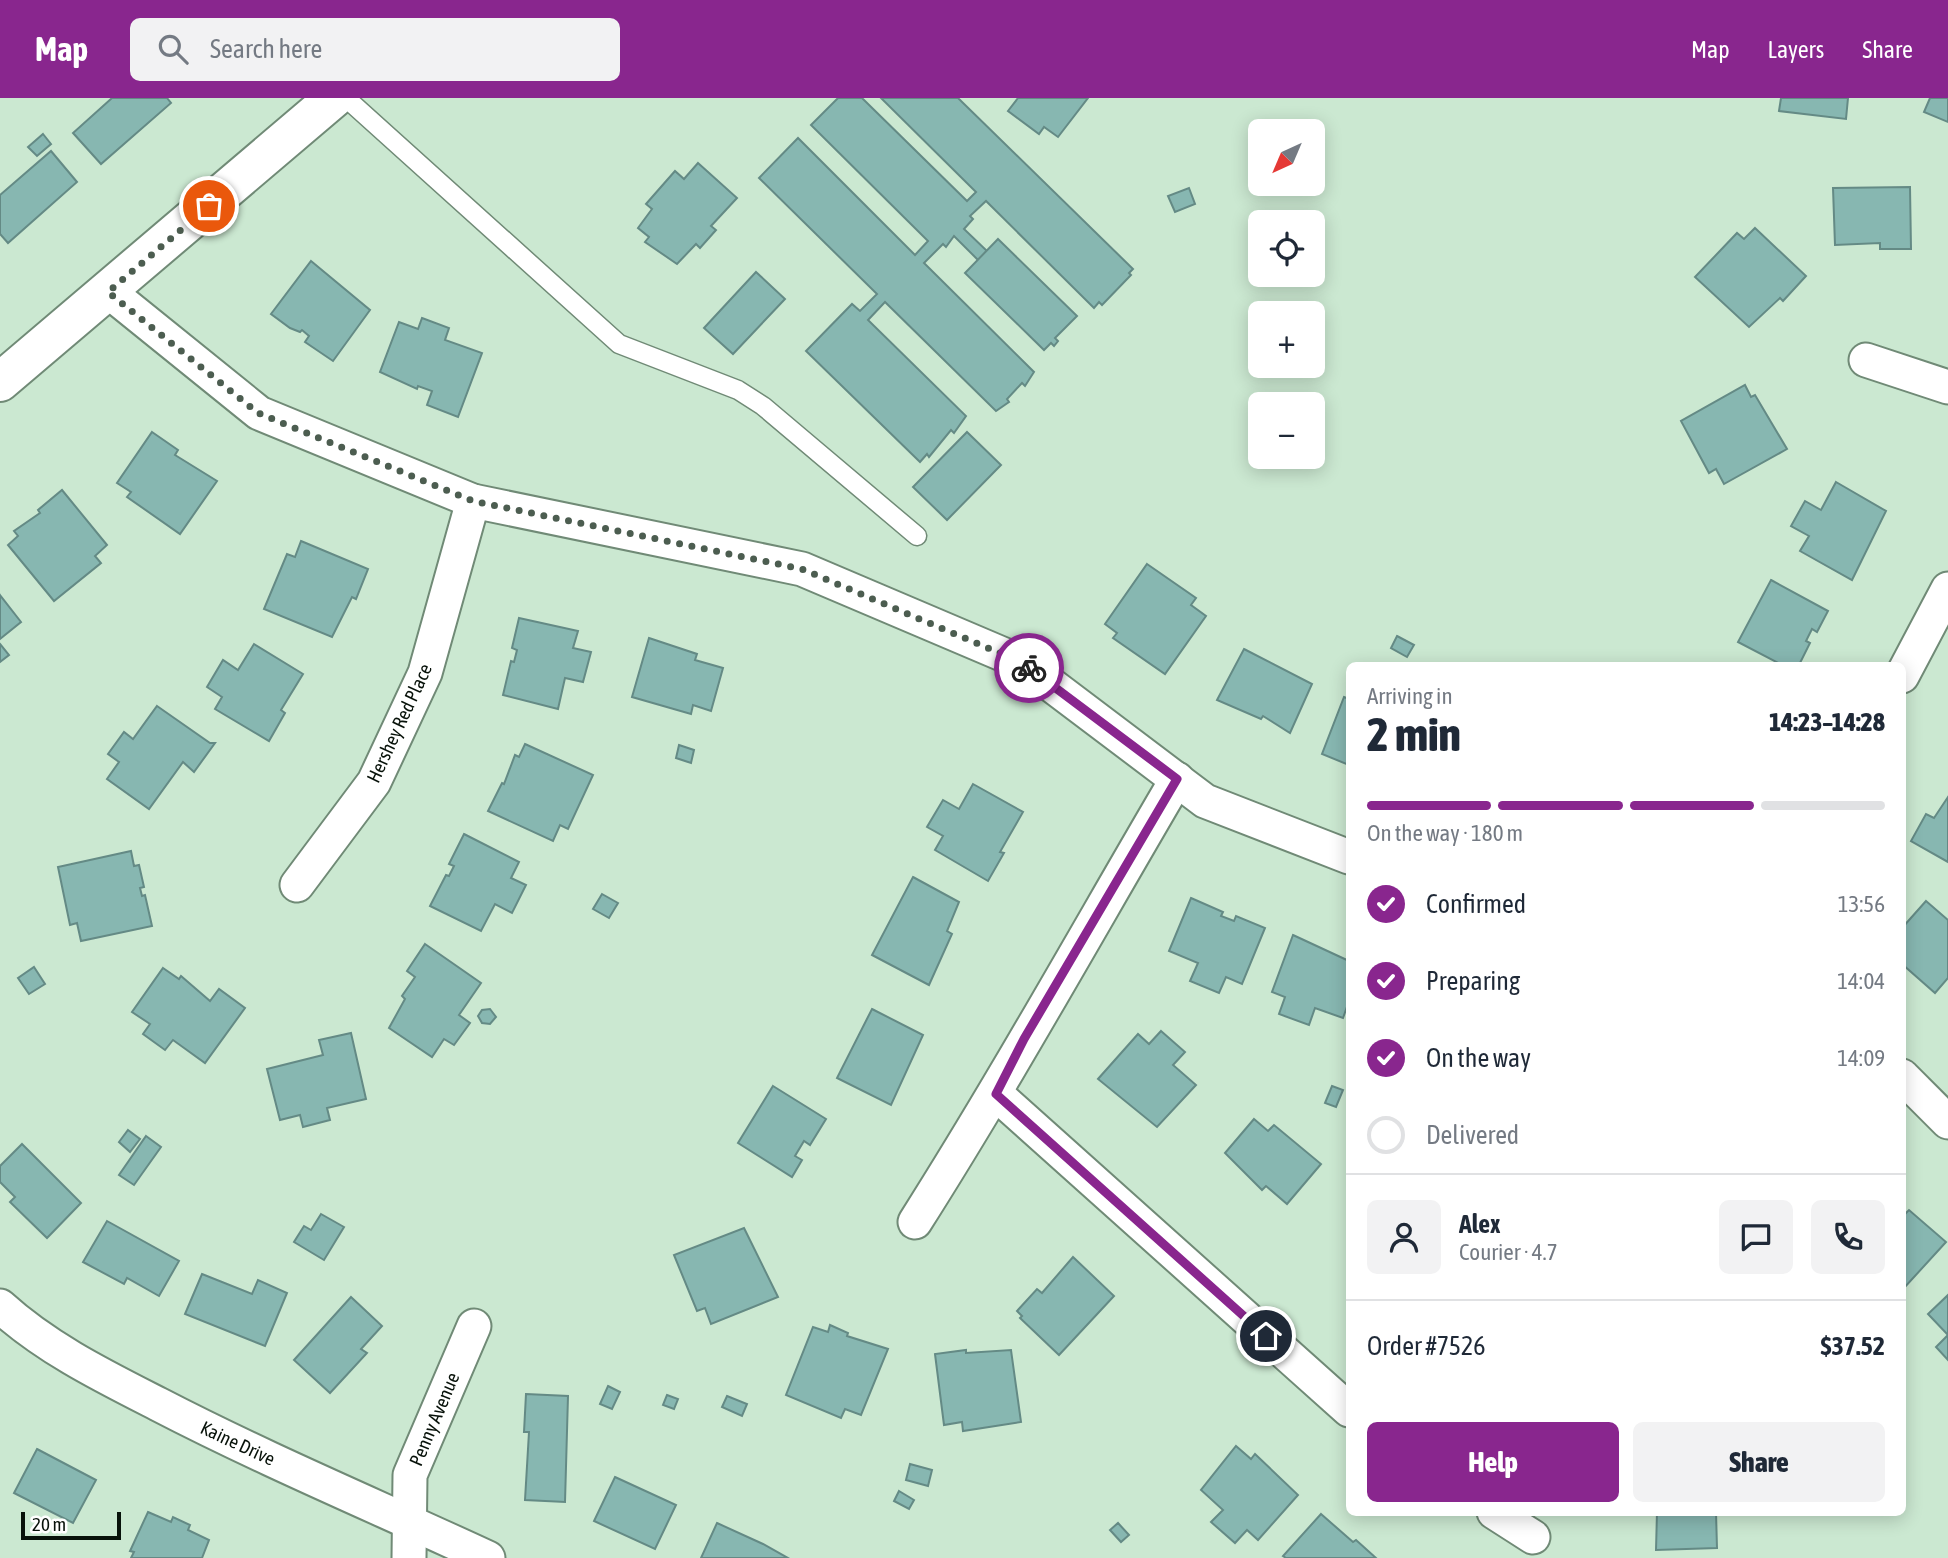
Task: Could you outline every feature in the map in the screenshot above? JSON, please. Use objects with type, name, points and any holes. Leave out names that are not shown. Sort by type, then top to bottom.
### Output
[{"type":"main road","points":[[0,382],[334,98]]},
{"type":"street","points":[[108,292],[258,413],[473,501],[802,569],[1021,662],[1205,801],[1346,857]]},
{"type":"street","points":[[1866,360],[1948,387]]},
{"type":"street","name":"Hershey Red Place","points":[[297,885],[374,782],[425,673],[473,501]]},
{"type":"street","points":[[1906,668],[1948,589]]},
{"type":"street","points":[[915,1222],[996,1094],[1024,1039],[1177,779]]},
{"type":"street","points":[[1906,1080],[1948,1122]]},
{"type":"street","points":[[996,1094],[1346,1407]]},
{"type":"street","name":"Kaine Drive","points":[[0,1306],[18,1322],[74,1360],[125,1387],[228,1440],[488,1558]]},
{"type":"street","name":"Penny Avenue","points":[[409,1558],[410,1475],[474,1326]]},
{"type":"street","points":[[1500,1516],[1533,1536]]},
{"type":"lane","points":[[346,98],[619,344],[737,390],[790,427],[917,536]]},
{"type":"building","points":[[112,98],[167,98],[171,103],[101,164],[73,133]]},
{"type":"building","points":[[838,98],[862,98],[967,201],[976,192],[881,98],[958,98],[1133,269],[1129,273],[1131,275],[1102,305],[1099,302],[1094,308],[986,201],[970,216],[973,219],[964,229],[987,251],[978,260],[954,236],[946,247],[943,244],[924,263],[1034,372],[1025,386],[1022,383],[1007,399],[1009,402],[996,411],[885,302],[868,320],[966,416],[954,433],[951,430],[929,457],[927,454],[920,462],[806,351],[852,304],[860,311],[877,294],[759,178],[798,138],[915,255],[928,241],[811,125]]},
{"type":"building","points":[[1018,98],[1088,98],[1058,137],[1044,127],[1039,134],[1008,111]]},
{"type":"building","points":[[1781,98],[1848,98],[1846,119],[1779,111]]},
{"type":"building","points":[[1930,98],[1948,98],[1948,122],[1924,112]]},
{"type":"building","points":[[43,134],[51,144],[37,156],[28,147]]},
{"type":"building","points":[[51,151],[77,182],[8,243],[0,234],[0,195]]},
{"type":"building","points":[[698,163],[737,198],[711,226],[716,230],[700,248],[696,244],[677,264],[645,242],[649,237],[638,228],[652,209],[646,204],[675,171],[684,179]]},
{"type":"building","points":[[1910,187],[1911,249],[1880,249],[1880,243],[1835,245],[1833,188]]},
{"type":"building","points":[[1189,188],[1195,204],[1175,212],[1168,196]]},
{"type":"building","points":[[1755,228],[1806,276],[1783,301],[1780,298],[1749,327],[1695,277],[1737,233],[1744,239]]},
{"type":"building","points":[[998,239],[1077,316],[1055,338],[1058,341],[1054,346],[1051,343],[1044,350],[965,273]]},
{"type":"building","points":[[311,261],[370,310],[333,361],[305,342],[309,336],[302,330],[300,332],[290,328],[271,314]]},
{"type":"building","points":[[756,272],[785,299],[733,354],[704,328]]},
{"type":"building","points":[[422,318],[449,328],[445,340],[482,353],[458,417],[427,405],[432,391],[418,386],[417,389],[380,372],[399,322],[418,329]]},
{"type":"building","points":[[1745,385],[1751,397],[1755,395],[1787,449],[1724,484],[1716,469],[1709,473],[1681,421]]},
{"type":"building","points":[[152,432],[178,450],[175,455],[217,481],[180,534],[127,497],[131,492],[117,483]]},
{"type":"building","points":[[967,432],[1001,465],[947,520],[913,487]]},
{"type":"building","points":[[1836,482],[1886,511],[1852,580],[1800,551],[1809,536],[1791,526],[1805,501],[1821,510]]},
{"type":"building","points":[[62,490],[107,545],[95,556],[101,563],[54,601],[8,545],[18,536],[14,531],[40,513],[38,510]]},
{"type":"building","points":[[301,541],[368,569],[356,599],[352,597],[332,637],[264,609],[287,554],[295,557]]},
{"type":"building","points":[[1147,564],[1196,598],[1191,605],[1206,616],[1165,674],[1113,638],[1117,633],[1105,624]]},
{"type":"building","points":[[1771,580],[1828,611],[1817,632],[1812,629],[1806,641],[1810,643],[1800,662],[1776,662],[1738,642]]},
{"type":"building","points":[[0,595],[21,622],[0,639]]},
{"type":"building","points":[[519,618],[578,631],[573,648],[591,652],[583,682],[565,678],[558,709],[503,695],[511,661],[514,662],[517,650],[512,648]]},
{"type":"building","points":[[1397,636],[1414,645],[1407,657],[1391,648]]},
{"type":"building","points":[[649,638],[697,654],[695,660],[723,668],[711,711],[693,705],[691,714],[632,697]]},
{"type":"building","points":[[0,644],[9,655],[0,662]]},
{"type":"building","points":[[254,644],[303,674],[281,710],[285,713],[269,741],[215,709],[222,697],[207,687],[223,660],[238,670]]},
{"type":"building","points":[[1244,649],[1312,684],[1290,733],[1263,716],[1261,719],[1217,700]]},
{"type":"building","points":[[1344,697],[1346,698],[1346,764],[1322,754]]},
{"type":"building","points":[[157,706],[210,743],[215,743],[194,772],[183,762],[149,809],[107,779],[119,762],[108,754],[124,732],[133,739]]},
{"type":"building","points":[[525,744],[593,775],[568,829],[560,825],[553,841],[488,811],[502,783],[504,784],[515,755],[519,757]]},
{"type":"building","points":[[679,745],[694,750],[691,763],[676,758]]},
{"type":"building","points":[[973,784],[1023,812],[1000,852],[1004,853],[988,881],[935,850],[943,836],[927,827],[943,800],[959,809]]},
{"type":"building","points":[[1948,797],[1948,862],[1911,841],[1926,814],[1934,818]]},
{"type":"building","points":[[464,834],[519,862],[511,878],[526,885],[512,913],[495,904],[481,931],[430,906],[446,875],[449,876],[454,866],[449,864]]},
{"type":"building","points":[[131,851],[134,866],[139,865],[144,887],[140,888],[142,896],[145,895],[152,926],[81,941],[77,923],[70,925],[58,867]]},
{"type":"building","points":[[913,877],[959,902],[947,931],[952,934],[929,985],[872,955]]},
{"type":"building","points":[[602,894],[618,903],[609,918],[593,909]]},
{"type":"building","points":[[1191,898],[1223,912],[1221,916],[1234,921],[1236,916],[1265,928],[1242,984],[1226,977],[1219,993],[1190,981],[1198,963],[1169,951]]},
{"type":"building","points":[[1926,901],[1948,920],[1948,978],[1935,993],[1906,968],[1906,924]]},
{"type":"building","points":[[1293,935],[1346,960],[1346,1010],[1343,1018],[1315,1008],[1309,1025],[1279,1014],[1285,997],[1272,992]]},
{"type":"building","points":[[425,944],[481,983],[459,1015],[470,1023],[454,1045],[444,1039],[432,1057],[389,1028],[405,999],[402,996],[415,977],[407,971]]},
{"type":"building","points":[[34,967],[45,984],[29,994],[18,978]]},
{"type":"building","points":[[163,968],[179,979],[181,976],[210,1001],[219,989],[245,1008],[205,1063],[173,1040],[165,1050],[143,1034],[150,1024],[132,1012]]},
{"type":"building","points":[[490,1009],[496,1017],[490,1024],[482,1023],[478,1016],[482,1010]]},
{"type":"building","points":[[872,1009],[923,1035],[891,1105],[837,1078]]},
{"type":"building","points":[[1161,1031],[1185,1052],[1173,1065],[1196,1085],[1157,1127],[1098,1079],[1138,1034],[1149,1044]]},
{"type":"building","points":[[351,1033],[366,1099],[327,1108],[330,1120],[303,1127],[300,1115],[280,1120],[267,1069],[323,1055],[319,1040]]},
{"type":"building","points":[[773,1086],[826,1119],[810,1145],[804,1141],[795,1156],[802,1160],[792,1177],[738,1143]]},
{"type":"building","points":[[1332,1086],[1343,1090],[1336,1107],[1325,1103]]},
{"type":"building","points":[[1254,1119],[1268,1131],[1274,1125],[1321,1164],[1287,1204],[1266,1186],[1262,1190],[1225,1153]]},
{"type":"building","points":[[128,1130],[140,1139],[130,1152],[119,1142]]},
{"type":"building","points":[[146,1136],[161,1147],[134,1185],[119,1175]]},
{"type":"building","points":[[22,1144],[81,1203],[47,1238],[10,1202],[15,1197],[0,1182],[0,1166]]},
{"type":"building","points":[[1909,1210],[1946,1242],[1906,1286],[1906,1213]]},
{"type":"building","points":[[321,1214],[344,1227],[324,1260],[294,1242],[304,1226],[311,1230]]},
{"type":"building","points":[[107,1221],[179,1261],[159,1296],[127,1278],[124,1284],[83,1262]]},
{"type":"building","points":[[744,1228],[778,1297],[711,1324],[705,1308],[697,1311],[674,1255]]},
{"type":"building","points":[[1073,1257],[1114,1296],[1059,1355],[1020,1318],[1022,1316],[1017,1311],[1037,1289],[1042,1293]]},
{"type":"building","points":[[202,1274],[252,1294],[258,1280],[287,1293],[265,1346],[185,1314]]},
{"type":"building","points":[[1948,1295],[1948,1335],[1928,1314]]},
{"type":"building","points":[[351,1297],[382,1326],[361,1349],[367,1353],[330,1393],[294,1360]]},
{"type":"building","points":[[830,1325],[848,1333],[847,1336],[888,1349],[861,1415],[845,1409],[841,1418],[786,1395],[813,1327],[828,1332]]},
{"type":"building","points":[[1948,1335],[1948,1360],[1936,1347]]},
{"type":"building","points":[[966,1350],[966,1353],[1011,1350],[1021,1422],[963,1431],[962,1422],[944,1425],[935,1354]]},
{"type":"building","points":[[608,1386],[620,1392],[612,1409],[600,1404]]},
{"type":"building","points":[[526,1394],[568,1396],[565,1502],[525,1500],[529,1432],[524,1432]]},
{"type":"building","points":[[667,1395],[678,1399],[674,1409],[663,1405]]},
{"type":"building","points":[[727,1396],[747,1404],[742,1416],[722,1407]]},
{"type":"building","points":[[1236,1446],[1251,1459],[1255,1454],[1298,1495],[1258,1540],[1247,1530],[1235,1543],[1211,1522],[1223,1510],[1201,1490]]},
{"type":"building","points":[[37,1449],[96,1480],[73,1523],[14,1493]]},
{"type":"building","points":[[910,1464],[932,1470],[928,1486],[906,1480]]},
{"type":"building","points":[[615,1477],[676,1505],[655,1549],[594,1521]]},
{"type":"building","points":[[899,1491],[914,1500],[909,1509],[894,1501]]},
{"type":"building","points":[[148,1512],[171,1522],[173,1517],[190,1525],[188,1530],[209,1540],[202,1558],[131,1558],[134,1552],[130,1551]]},
{"type":"building","points":[[1321,1514],[1353,1542],[1356,1540],[1376,1558],[1283,1556]]},
{"type":"building","points":[[1657,1516],[1716,1516],[1717,1548],[1656,1550]]},
{"type":"building","points":[[717,1523],[763,1544],[788,1558],[701,1558]]},
{"type":"building","points":[[1118,1523],[1129,1535],[1121,1542],[1110,1530]]},
{"type":"way so far","points":[[209,206],[108,292],[258,413],[473,501],[802,569],[1021,662],[1029,668]]},
{"type":"route","points":[[1029,668],[1177,779],[1024,1039],[996,1094],[1266,1336]]}]
